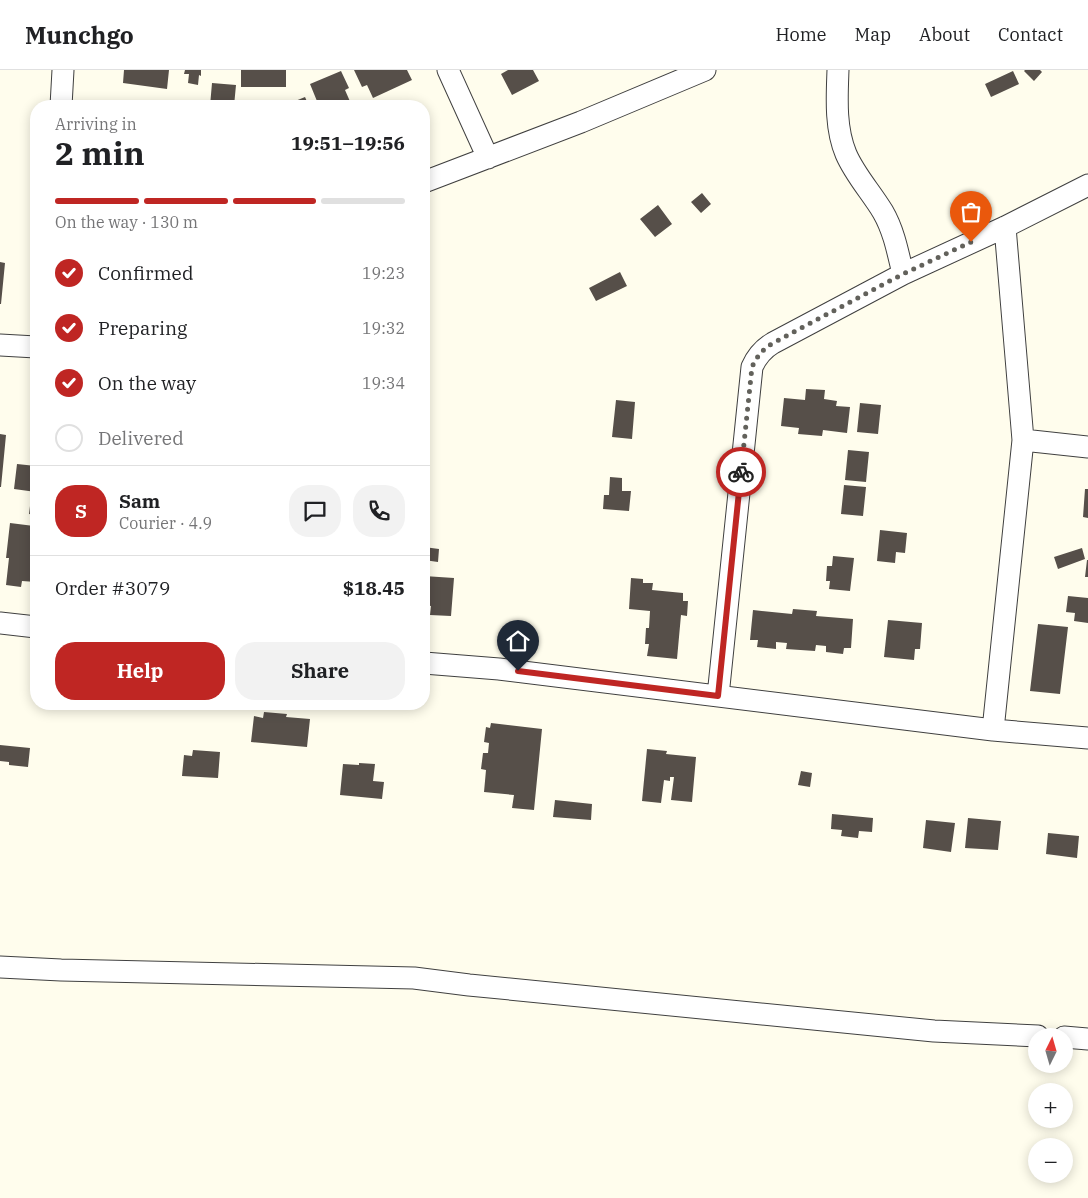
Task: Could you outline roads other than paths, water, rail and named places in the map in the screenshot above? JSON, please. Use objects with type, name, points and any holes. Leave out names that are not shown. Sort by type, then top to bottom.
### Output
[{"type":"street","points":[[61,100],[63,70]]},
{"type":"street","points":[[448,70],[488,158]]},
{"type":"street","points":[[430,180],[581,122],[705,70]]},
{"type":"street","points":[[838,70],[838,124],[846,153],[884,213],[895,240],[903,274]]},
{"type":"street","points":[[718,696],[752,367],[760,352],[773,343],[903,274],[1005,227],[1088,185]]},
{"type":"street","points":[[993,730],[1024,440],[1005,227]]},
{"type":"street","points":[[0,345],[30,347]]},
{"type":"street","points":[[1024,440],[1088,447]]},
{"type":"street","points":[[0,623],[30,626]]},
{"type":"street","points":[[430,664],[500,669],[993,730],[1088,738]]},
{"type":"street","points":[[0,967],[414,978],[924,1030],[1028,1035]]},
{"type":"street","points":[[1073,1038],[1088,1039]]}]
